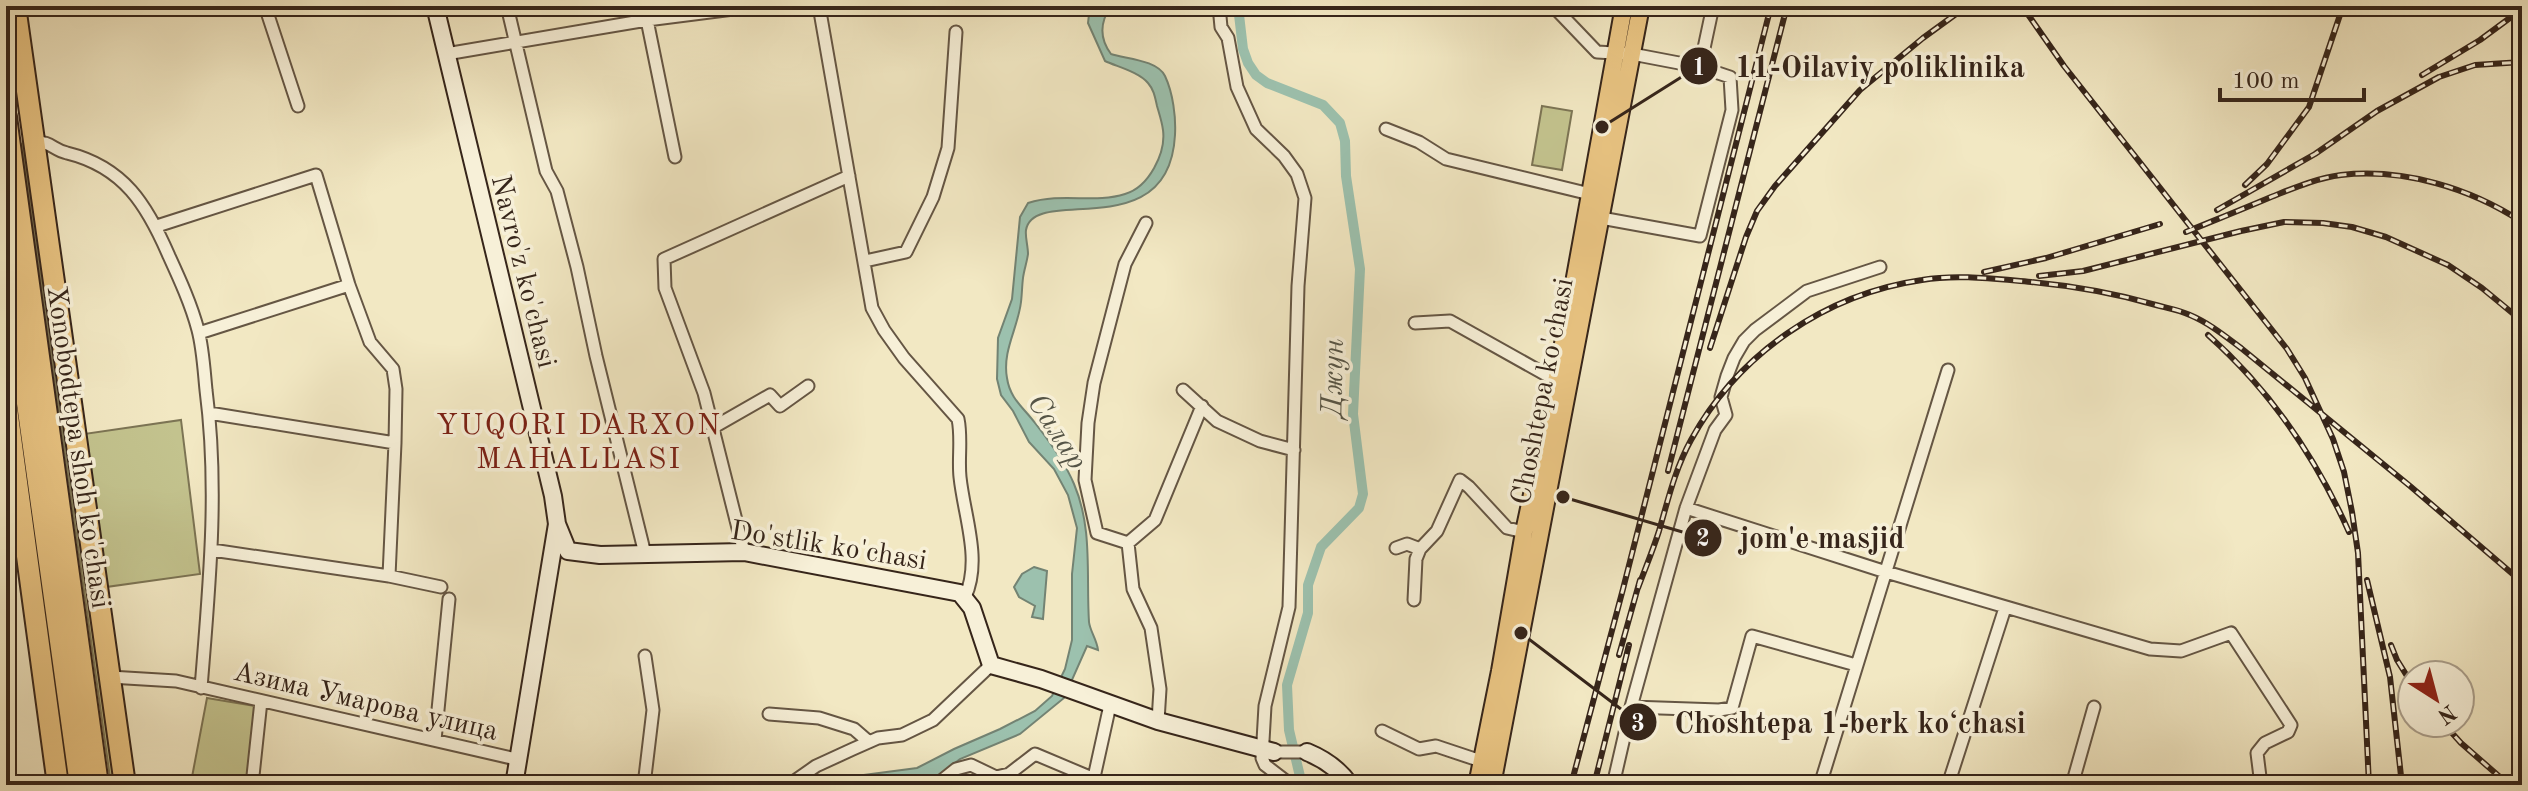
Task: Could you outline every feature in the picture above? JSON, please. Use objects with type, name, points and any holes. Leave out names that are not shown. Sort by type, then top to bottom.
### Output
[{"type":"highway","points":[[15,6],[125,785]]},
{"type":"highway","name":"Xonobodtepa shoh ko'chasi","points":[[6,117],[98,785]]},
{"type":"highway","points":[[11,151],[33,133]]},
{"type":"highway","name":"Xonobodtepa shoh ko'chasi","points":[[6,252],[80,785]]},
{"type":"highway","points":[[6,401],[58,785]]},
{"type":"main road","name":"Choshtepa ko'chasi","points":[[1492,785],[1601,218],[1624,54],[1624,6]]},
{"type":"main road","name":"Choshtepa ko'chasi","points":[[1477,785],[1590,194],[1624,54],[1641,6]]},
{"type":"street","points":[[265,6],[298,106]]},
{"type":"street","name":"Navro'z ko'chasi","points":[[435,6],[553,496],[560,551],[514,785]]},
{"type":"street","points":[[507,6],[546,171],[557,191],[573,252],[645,554]]},
{"type":"street","points":[[446,54],[647,20],[757,6]]},
{"type":"street","points":[[819,6],[872,308],[904,358],[958,419],[960,476],[971,546],[971,583],[965,597],[972,608],[991,665]]},
{"type":"street","points":[[1219,6],[1221,27],[1228,38],[1237,87],[1256,129],[1284,156],[1297,174],[1305,198],[1298,286],[1289,607],[1265,706],[1268,751],[1262,758],[1265,765],[1291,785]]},
{"type":"street","points":[[1553,6],[1597,52],[1700,67],[1730,77],[1732,110],[1700,236],[1601,218]]},
{"type":"street","points":[[1700,67],[1713,6]]},
{"type":"street","points":[[647,20],[675,157]]},
{"type":"street","points":[[865,261],[906,252],[933,197],[948,148],[956,32]]},
{"type":"street","points":[[1386,129],[1419,142],[1446,159],[1590,194]]},
{"type":"street","name":"Азима Умарова улица","points":[[33,133],[60,151],[99,164],[134,192],[157,226],[199,333],[212,454],[212,550],[201,688]]},
{"type":"street","points":[[157,226],[316,175],[349,285],[370,342],[393,369],[396,389],[395,443],[389,576]]},
{"type":"street","points":[[744,552],[704,393],[665,288],[664,259],[849,176]]},
{"type":"street","points":[[1128,543],[1097,533],[1085,480],[1088,423],[1094,383],[1125,264],[1146,223]]},
{"type":"street","points":[[1613,785],[1631,707],[1686,508],[1715,430],[1726,415],[1721,397],[1734,358],[1755,330],[1807,291],[1880,267]]},
{"type":"street","points":[[199,333],[349,285]]},
{"type":"street","points":[[1415,323],[1450,321],[1550,377],[1557,377]]},
{"type":"street","points":[[1820,785],[1948,370]]},
{"type":"street","points":[[714,427],[770,395],[780,406],[808,386]]},
{"type":"street","points":[[1183,390],[1217,421],[1260,441],[1294,450]]},
{"type":"street","points":[[1128,543],[1155,520],[1202,406]]},
{"type":"street","points":[[209,413],[395,443]]},
{"type":"street","points":[[1414,600],[1416,559],[1420,549],[1437,531],[1460,480],[1507,528],[1524,532]]},
{"type":"street","points":[[1686,508],[1886,572],[2150,649],[2181,651],[2231,633],[2292,728],[2265,743],[2257,753],[2261,785]]},
{"type":"street","points":[[1128,543],[1133,589],[1151,628],[1160,689],[1158,721]]},
{"type":"street","points":[[1396,548],[1407,544],[1420,549]]},
{"type":"street","points":[[212,550],[389,576],[441,587]]},
{"type":"street","name":"Do'stlik ko'chasi","points":[[560,551],[600,555],[744,552],[953,591],[965,597]]},
{"type":"street","points":[[435,740],[449,599]]},
{"type":"street","points":[[1948,785],[2005,608]]},
{"type":"street","points":[[1631,707],[1732,708],[1752,636],[1856,665]]},
{"type":"street","points":[[644,785],[653,710],[645,656]]},
{"type":"street","points":[[991,665],[1041,679],[1158,721],[1268,751],[1307,752],[1322,758],[1350,785]]},
{"type":"street","points":[[789,785],[816,766],[869,742],[902,735],[933,720],[991,665]]},
{"type":"street","name":"Азима Умарова улица","points":[[110,677],[176,681],[520,760]]},
{"type":"street","points":[[252,785],[261,701]]},
{"type":"street","points":[[936,785],[956,769],[971,765],[996,777],[1009,774],[1035,754],[1093,781],[1110,705]]},
{"type":"street","points":[[2072,785],[2094,707]]},
{"type":"street","points":[[769,714],[819,718],[854,729],[869,742]]},
{"type":"street","points":[[1382,731],[1419,749],[1436,746],[1481,761]]},
{"type":"shaded area","name":"Салар","points":[[1090,6],[1111,6],[1102,30],[1111,54],[1149,63],[1165,76],[1172,97],[1175,128],[1167,170],[1150,191],[1127,203],[1034,217],[1026,230],[1028,254],[1006,368],[1014,398],[1062,460],[1080,501],[1088,552],[1089,622],[1098,650],[1087,646],[1064,698],[1020,734],[960,759],[939,775],[918,782],[820,785],[830,780],[917,768],[1000,729],[1035,711],[1052,696],[1065,669],[1072,640],[1072,574],[1077,528],[1068,495],[1054,469],[1029,442],[1001,395],[997,379],[998,338],[1012,299],[1020,217],[1028,203],[1054,198],[1102,198],[1125,194],[1148,177],[1162,149],[1163,127],[1152,88],[1139,76],[1105,61],[1088,23]]},
{"type":"shaded area","points":[[1542,106],[1572,111],[1562,170],[1532,165]]},
{"type":"shaded area","points":[[28,138],[118,785],[111,785],[22,144]]},
{"type":"shaded area","points":[[6,320],[71,785],[64,785],[6,364]]},
{"type":"shaded area","points":[[181,420],[200,574],[106,587],[84,434]]},
{"type":"shaded area","points":[[1034,567],[1047,571],[1043,619],[1032,617],[1035,606],[1019,597],[1014,587],[1022,574]]},
{"type":"shaded area","points":[[207,698],[255,706],[246,785],[135,785],[192,777]]},
{"type":"waterway","points":[[444,6],[446,14]]},
{"type":"waterway","name":"Джун","points":[[1238,6],[1243,49],[1256,75],[1267,83],[1323,105],[1340,123],[1345,141],[1346,176],[1360,269],[1353,414],[1363,494],[1359,508],[1321,547],[1308,585],[1308,613],[1287,685],[1289,730],[1302,785]]},
{"type":"railway","points":[[1571,785],[1771,6]]},
{"type":"railway","points":[[1668,471],[1787,6]]},
{"type":"railway","points":[[1710,348],[1746,237],[1757,211],[1775,186],[1860,90],[1967,6]]},
{"type":"railway","points":[[2022,6],[2064,66],[2287,349],[2305,378],[2333,439],[2344,472],[2358,553],[2369,785]]},
{"type":"railway","points":[[2245,185],[2267,164],[2309,107],[2343,6]]},
{"type":"railway","points":[[2422,75],[2480,40],[2522,9]]},
{"type":"railway","points":[[2217,210],[2315,154],[2377,111],[2439,77],[2475,65],[2522,62]]},
{"type":"railway","points":[[2186,232],[2306,184],[2332,176],[2365,174],[2436,183],[2481,199],[2522,222]]},
{"type":"railway","points":[[2039,276],[2083,271],[2284,222],[2323,223],[2386,237],[2448,265],[2522,321]]},
{"type":"railway","points":[[1984,272],[2046,258],[2160,224]]},
{"type":"railway","points":[[1638,588],[1685,451],[1710,409],[1759,355],[1819,314],[1852,299],[1886,287],[1935,278],[1962,277],[2094,290],[2177,310],[2204,322],[2241,348],[2410,486],[2522,582]]},
{"type":"railway","points":[[2208,335],[2251,378],[2289,426],[2322,478],[2349,532]]},
{"type":"railway","points":[[1619,655],[1640,580]]},
{"type":"railway","points":[[2367,580],[2390,677],[2402,785]]},
{"type":"railway","points":[[1594,785],[1629,645]]},
{"type":"railway","points":[[2391,645],[2397,659]]},
{"type":"railway","points":[[2457,739],[2509,785]]},
{"type":"place","name":"11-Oilaviy poliklinika","points":[[1602,127]]},
{"type":"place","name":"jom'e masjid","points":[[1563,497]]},
{"type":"place","name":"Choshtepa 1-berk koʻchasi","points":[[1521,633]]},
{"type":"district","name":"YUQORI DARXON MAHALLASI","points":[[579,441]]}]
